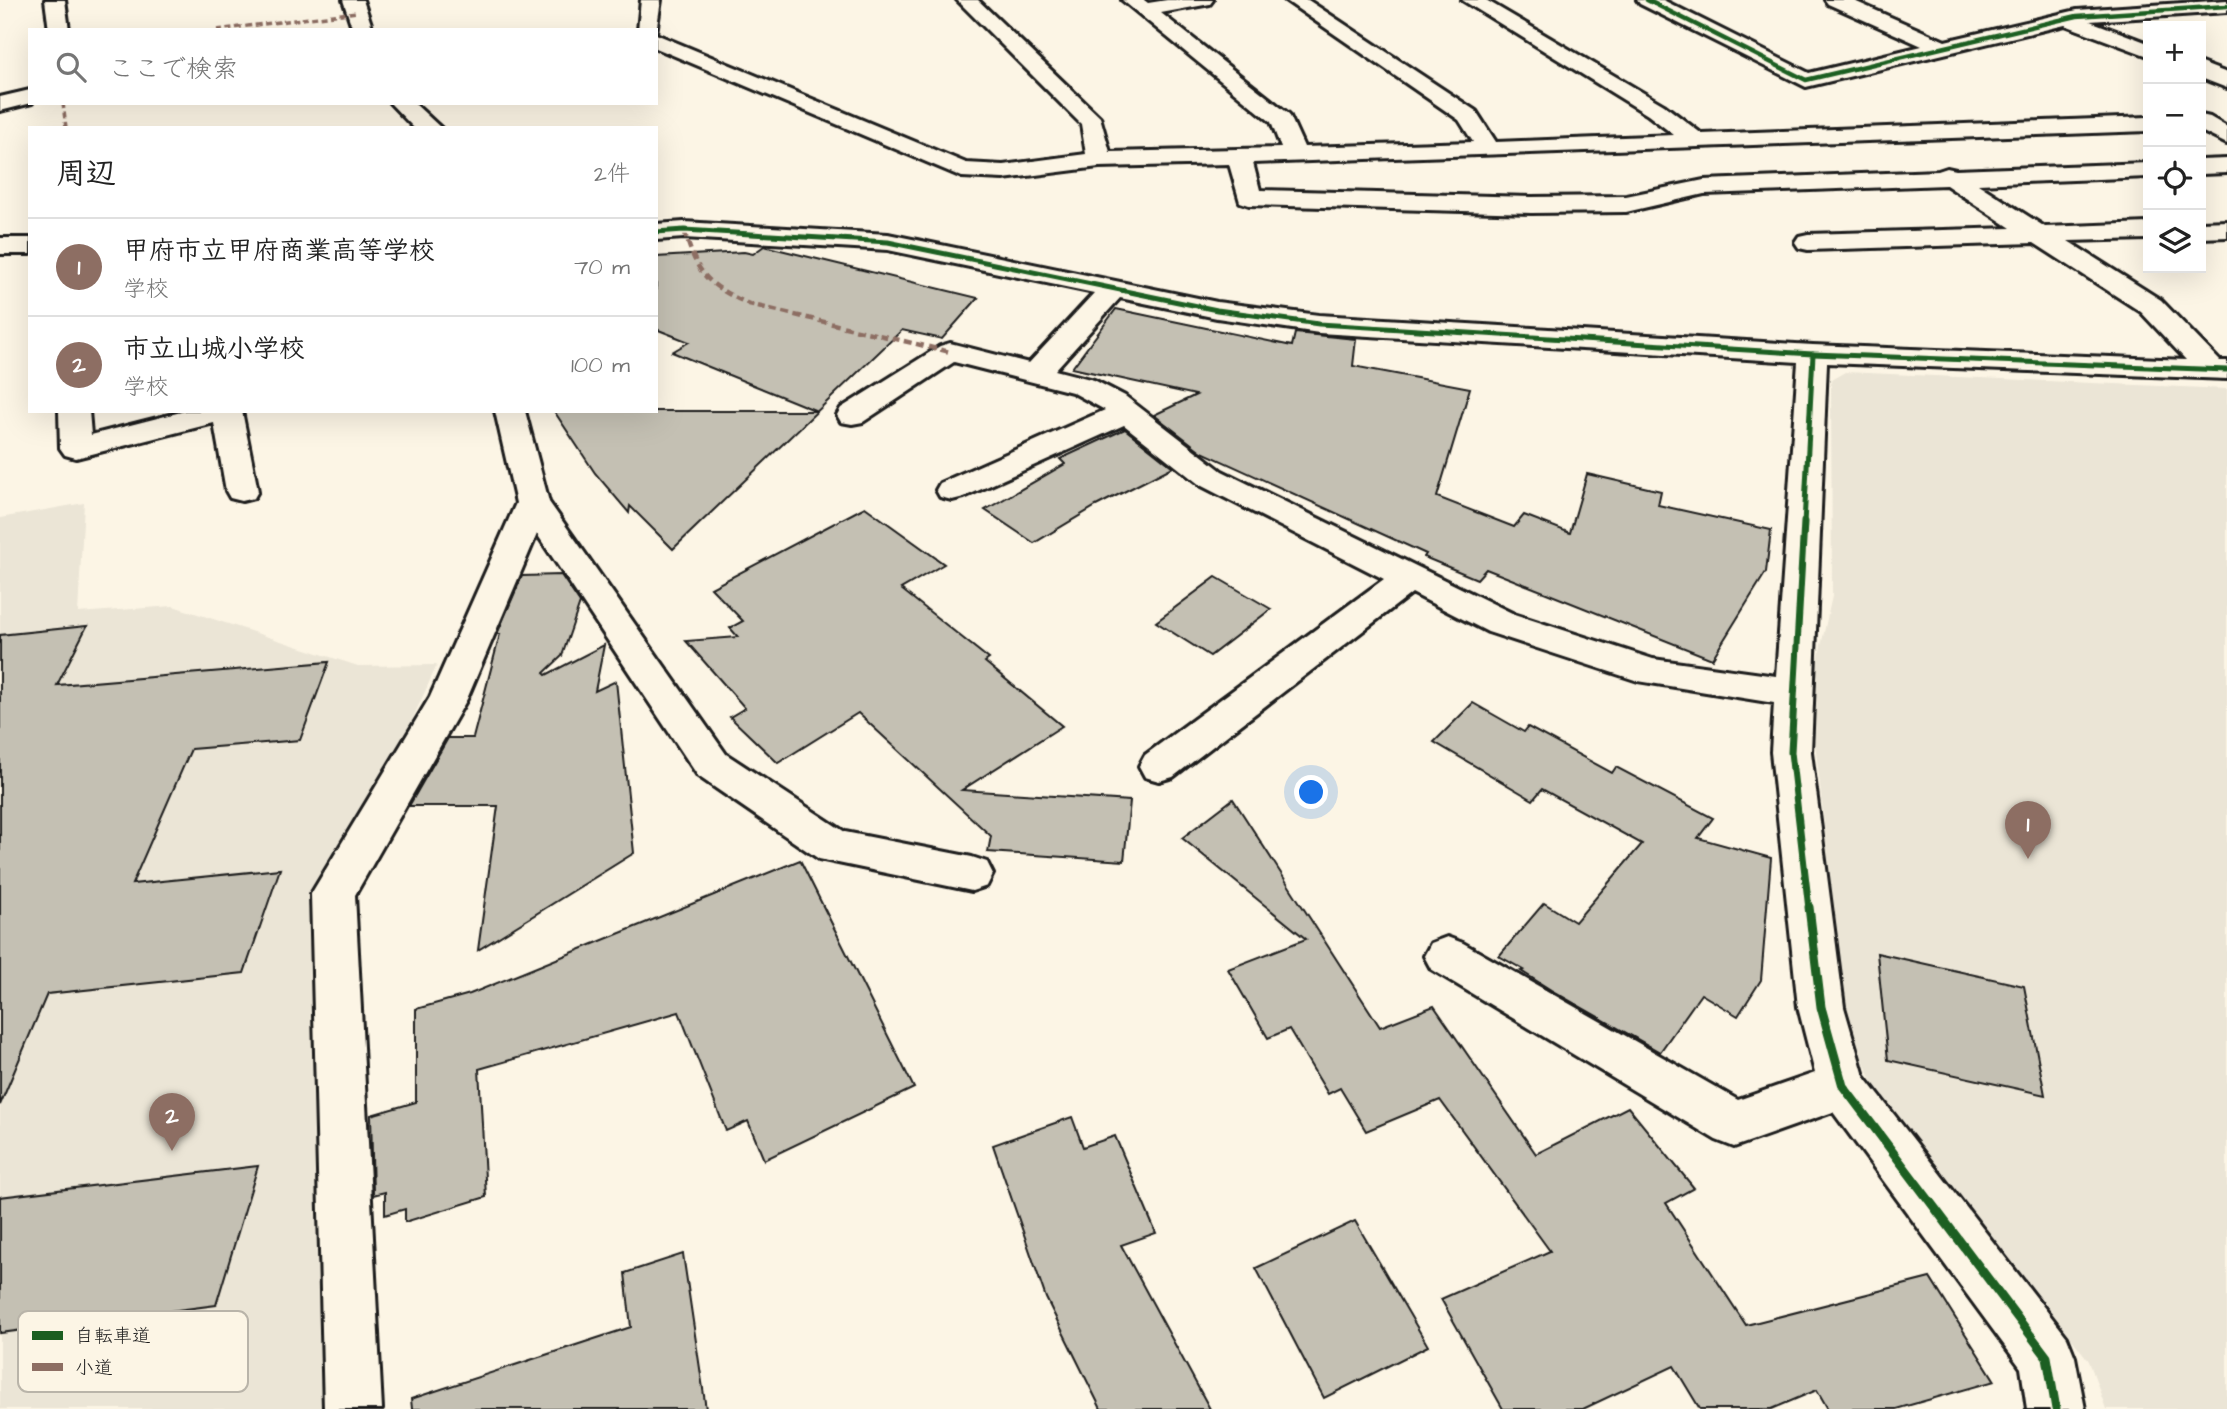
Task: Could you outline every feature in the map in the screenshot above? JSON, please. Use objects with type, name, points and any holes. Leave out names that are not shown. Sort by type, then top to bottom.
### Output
[{"type":"street","points":[[55,0],[59,28]]},
{"type":"street","points":[[353,0],[362,28]]},
{"type":"street","points":[[648,28],[651,0]]},
{"type":"street","points":[[967,0],[1092,122],[1099,160]]},
{"type":"street","points":[[1138,5],[1203,0]]},
{"type":"street","points":[[1296,0],[1468,116],[1489,149]]},
{"type":"street","points":[[1472,0],[1657,110],[1697,141]]},
{"type":"street","points":[[1647,0],[1806,80],[2071,17],[2227,6]]},
{"type":"street","points":[[1835,0],[1943,48]]},
{"type":"street","points":[[2042,0],[2071,17],[2143,48]]},
{"type":"street","points":[[1138,5],[1281,119],[1296,156]]},
{"type":"street","points":[[658,41],[962,170],[1003,172],[1099,160],[1296,156],[2143,124]]},
{"type":"street","points":[[2206,69],[2227,66]]},
{"type":"street","points":[[2206,72],[2227,81]]},
{"type":"street","points":[[0,104],[28,97]]},
{"type":"street","points":[[403,105],[427,126]]},
{"type":"street","points":[[2206,122],[2227,121]]},
{"type":"street","points":[[2206,125],[2227,137]]},
{"type":"street","points":[[1880,133],[2151,306],[2219,370]]},
{"type":"street","points":[[1238,157],[1249,197],[1531,205],[1626,204],[1704,187],[2143,170]]},
{"type":"street","points":[[2206,167],[2227,166]]},
{"type":"street","points":[[658,226],[888,242],[1217,310],[1319,324],[1812,354],[2219,370]]},
{"type":"street","points":[[2206,230],[2227,229]]},
{"type":"street","points":[[658,232],[684,230]]},
{"type":"street","points":[[1808,242],[2143,232]]},
{"type":"street","points":[[0,247],[28,246]]},
{"type":"street","points":[[1035,374],[1113,289]]},
{"type":"street","points":[[852,415],[950,352],[1083,386],[1114,402],[1211,478],[1501,623],[1651,672],[1795,692]]},
{"type":"street","points":[[1812,354],[1791,752],[1821,1007],[1843,1086],[2047,1357],[2056,1409]]},
{"type":"street","points":[[952,490],[1126,412]]},
{"type":"street","points":[[74,413],[76,448],[217,413]]},
{"type":"street","points":[[225,413],[242,491]]},
{"type":"street","points":[[510,413],[533,503],[712,765],[834,847],[972,874]]},
{"type":"street","points":[[353,1409],[333,894],[448,699],[533,503]]},
{"type":"street","points":[[1159,765],[1409,577]]},
{"type":"street","points":[[1447,956],[1734,1124],[1843,1086]]},
{"type":"shaded area","points":[[1845,372],[2227,389],[2227,1409],[2106,1409],[2089,1361],[1875,1087],[1846,1023],[1810,696],[1832,596],[1831,380]]},
{"type":"shaded area","points":[[84,503],[78,613],[173,606],[358,666],[437,665],[333,894],[353,1409],[0,1409],[0,518]]},
{"type":"building","points":[[764,246],[978,298],[942,339],[902,330],[673,549],[630,506],[629,513],[595,473],[555,413],[817,411],[672,352],[689,342],[658,330],[658,257],[744,252],[753,254]]},
{"type":"building","points":[[1116,309],[1292,346],[1295,333],[1356,339],[1353,366],[1470,388],[1437,497],[1514,527],[1524,515],[1570,533],[1587,474],[1661,491],[1658,505],[1771,530],[1766,572],[1712,659],[1486,569],[1477,579],[1424,557],[1426,554],[1202,452],[1154,415],[1196,395],[1072,368]]},
{"type":"building","points":[[1125,429],[1173,467],[1096,506],[1034,543],[985,510],[1065,464],[1060,459]]},
{"type":"building","points":[[865,507],[944,564],[901,589],[989,659],[985,662],[1062,726],[962,790],[1130,801],[1124,861],[988,852],[991,836],[858,713],[778,763],[730,717],[745,708],[686,641],[738,637],[730,628],[743,621],[711,588]]},
{"type":"building","points":[[561,575],[580,603],[562,656],[544,673],[546,675],[604,645],[595,691],[616,681],[634,853],[478,950],[498,806],[409,806],[448,738],[473,738],[500,634],[497,634],[522,576]]},
{"type":"building","points":[[1216,577],[1271,609],[1210,656],[1156,622]]},
{"type":"building","points":[[87,626],[57,685],[329,662],[300,740],[191,749],[132,884],[280,869],[244,973],[47,994],[0,1105],[0,635]]},
{"type":"building","points":[[1473,703],[1524,732],[1528,727],[1612,773],[1616,767],[1713,818],[1698,838],[1771,858],[1761,980],[1738,1016],[1701,994],[1660,1052],[1551,990],[1499,956],[1544,903],[1575,922],[1642,844],[1542,789],[1533,800],[1434,742]]},
{"type":"building","points":[[1233,799],[1380,1027],[1434,1006],[1536,1154],[1628,1107],[1694,1188],[1666,1203],[1746,1325],[1930,1278],[1995,1381],[1896,1409],[1828,1409],[1817,1390],[1772,1409],[1700,1409],[1674,1366],[1583,1409],[1503,1409],[1441,1299],[1550,1251],[1440,1100],[1366,1131],[1340,1088],[1328,1094],[1289,1029],[1268,1038],[1228,969],[1306,939],[1182,838]]},
{"type":"building","points":[[800,860],[914,1088],[764,1160],[748,1121],[726,1131],[679,1012],[479,1069],[486,1197],[405,1222],[405,1209],[385,1215],[385,1192],[373,1195],[371,1115],[416,1102],[416,1009],[470,994]]},
{"type":"building","points":[[1877,953],[2024,986],[2045,1095],[1888,1060]]},
{"type":"building","points":[[1072,1117],[1083,1147],[1115,1136],[1156,1233],[1121,1245],[1210,1409],[1101,1409],[1046,1298],[993,1145]]},
{"type":"building","points":[[258,1166],[216,1305],[170,1311],[18,1311],[18,1331],[0,1333],[0,1197]]},
{"type":"building","points":[[1355,1221],[1428,1346],[1324,1398],[1256,1268]]},
{"type":"building","points":[[683,1254],[706,1409],[412,1409],[411,1399],[631,1327],[625,1273]]},
{"type":"marked path","points":[[233,28],[357,12]]},
{"type":"marked path","points":[[63,105],[66,126]]},
{"type":"marked path","points":[[684,230],[693,259],[704,278],[733,297],[749,304],[950,352]]},
{"type":"cycle path","points":[[1647,0],[1806,80],[2077,16],[2227,6]]},
{"type":"cycle path","points":[[658,232],[684,230],[888,242],[1217,310],[1319,324],[1813,354],[2227,370]]},
{"type":"cycle path","points":[[1813,354],[1791,752],[1821,1007],[1843,1086],[2047,1357],[2056,1409]]},
{"type":"place","name":"甲府市立甲府商業高等学校","points":[[2028,859]]},
{"type":"place","name":"市立山城小学校","points":[[172,1151]]}]
